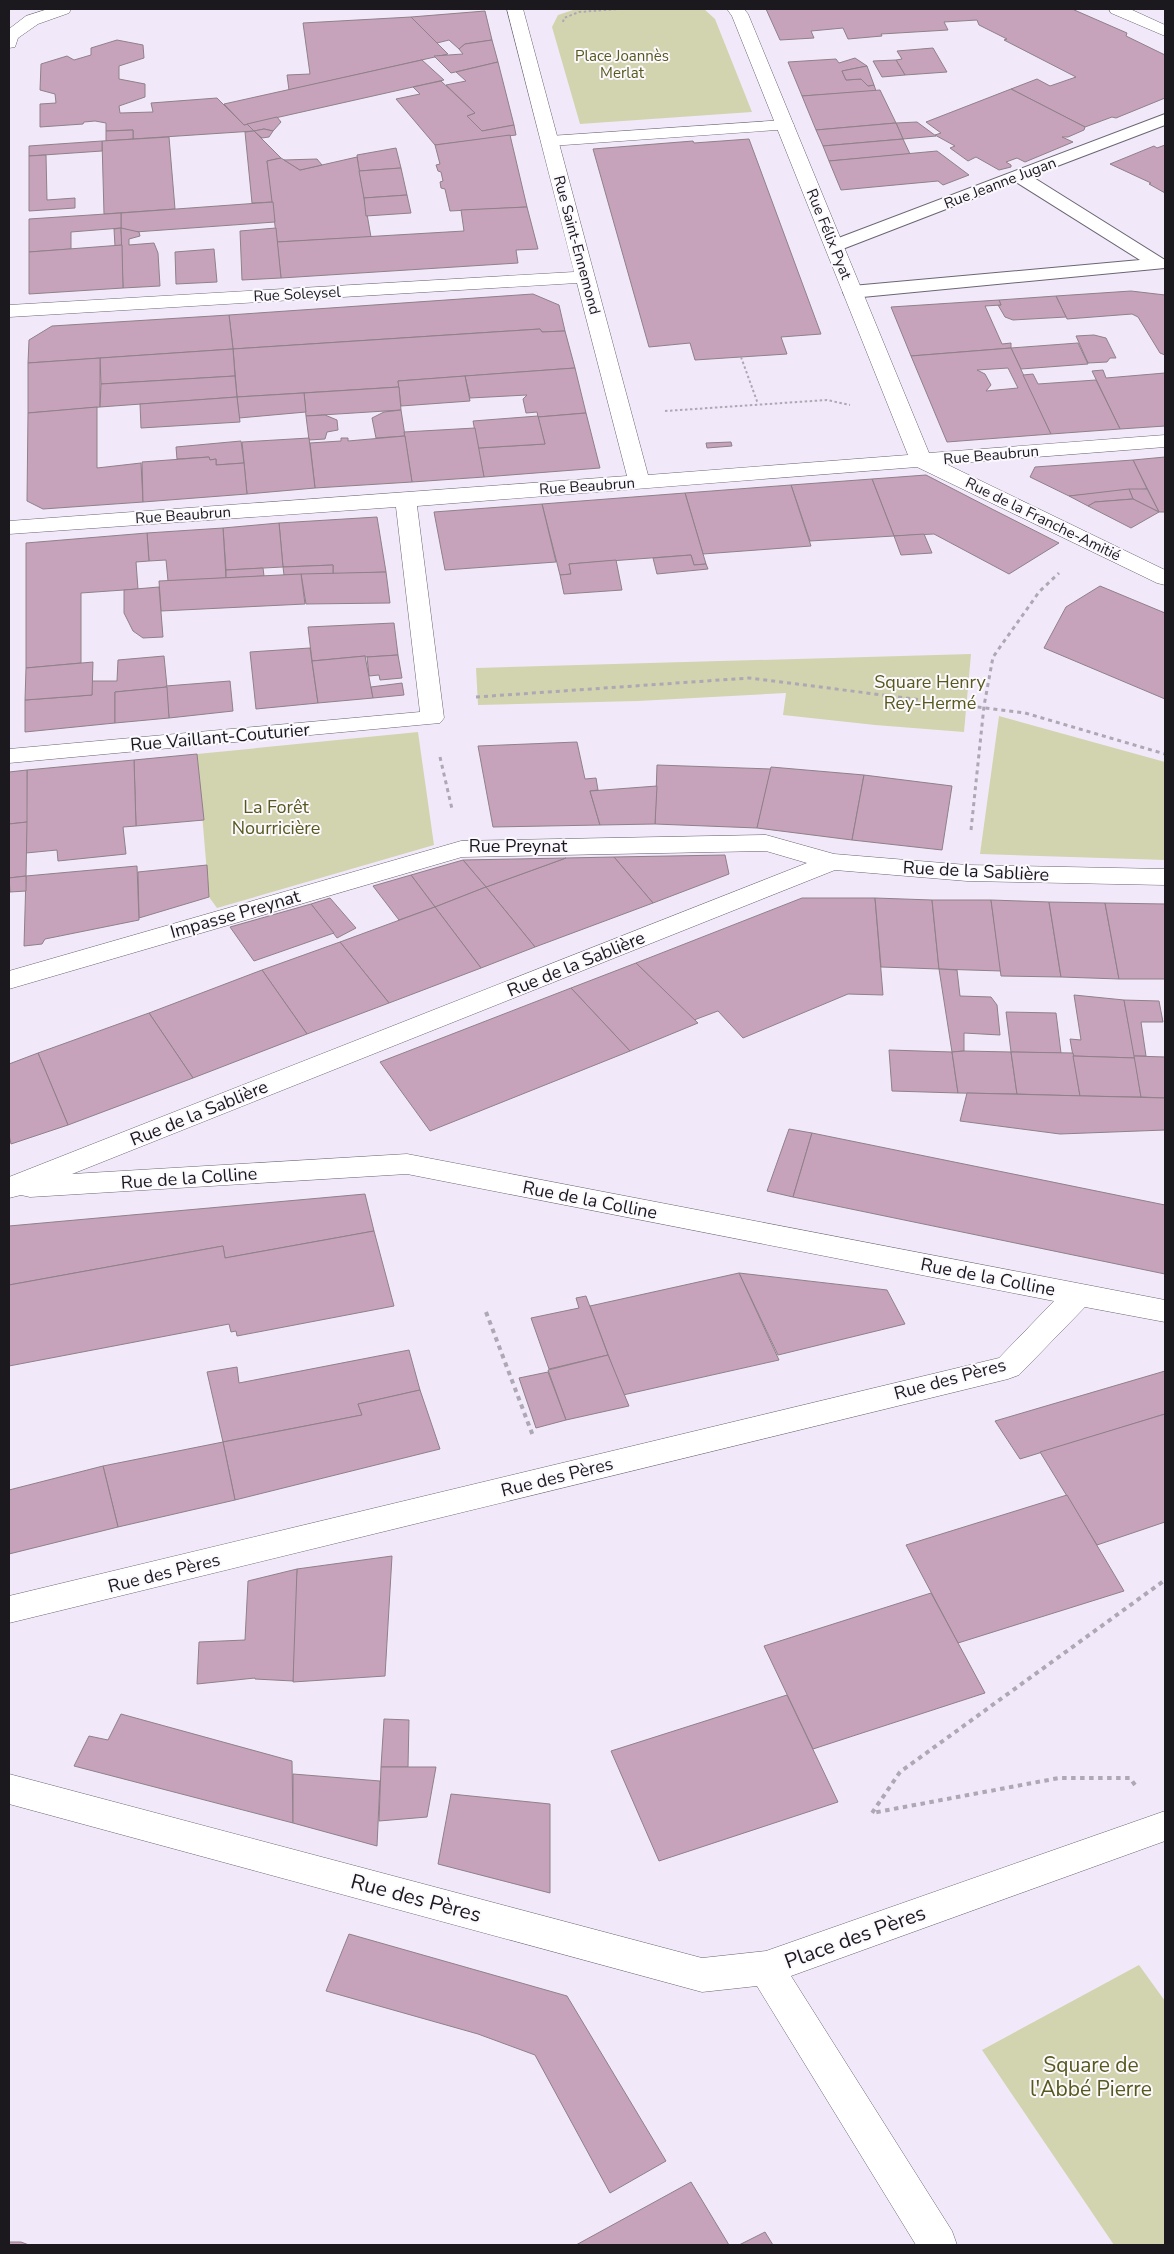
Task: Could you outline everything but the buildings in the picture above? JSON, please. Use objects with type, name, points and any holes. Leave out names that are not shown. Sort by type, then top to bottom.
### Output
[{"type":"street","points":[[9,43],[10,36],[32,20],[63,9]]},
{"type":"street","name":"Rue Saint-Ennemond","points":[[515,9],[639,482]]},
{"type":"street","name":"Rue Félix Pyat","points":[[735,9],[740,14],[921,460]]},
{"type":"street","points":[[1117,9],[1165,31]]},
{"type":"street","points":[[550,141],[785,125]]},
{"type":"street","name":"Rue Soleysel","points":[[9,311],[585,276]]},
{"type":"street","name":"Rue Beaubrun","points":[[9,527],[406,500],[1165,440]]},
{"type":"street","name":"Rue de la Franche-Amitié","points":[[921,460],[1165,578]]},
{"type":"street","points":[[406,500],[432,718]]},
{"type":"street","name":"Rue Vaillant-Couturier","points":[[9,756],[432,718]]},
{"type":"street","name":"Rue Preynat","points":[[461,849],[766,843],[833,862]]},
{"type":"street","name":"Impasse Preynat","points":[[9,980],[461,849]]},
{"type":"street","name":"Rue de la Sablière","points":[[9,1188],[833,862],[967,873],[1165,877]]},
{"type":"street","name":"Rue de la Colline","points":[[9,1188],[407,1164],[1165,1311]]},
{"type":"street","name":"Rue des Pères","points":[[9,1610],[1008,1367],[1078,1295]]},
{"type":"street","name":"Rue des Pères","points":[[9,1788],[702,1975],[766,1968]]},
{"type":"street","name":"Place des Pères","points":[[938,2245],[766,1968],[1164,1827]]},
{"type":"lane","name":"Rue Jeanne Jugan","points":[[834,246],[1165,119]]},
{"type":"lane","points":[[852,292],[1159,264],[1018,176]]},
{"type":"path","points":[[562,28],[564,18],[579,12],[618,9]]},
{"type":"path","points":[[741,357],[758,404]]},
{"type":"path","points":[[686,410],[827,400],[868,408],[873,419],[904,418]]},
{"type":"path","points":[[967,873],[984,706],[994,657],[1039,592],[1092,542]]},
{"type":"path","points":[[478,697],[749,678],[984,706],[1025,713],[1165,754]]},
{"type":"path","name":"Rue Preynat","points":[[432,718],[461,849]]},
{"type":"path","points":[[486,1312],[549,1479]]},
{"type":"path","points":[[1164,1827],[1130,1778],[1059,1778],[872,1813],[900,1772],[1165,1580]]},
{"type":"green space","name":"Place Joannès Merlat","points":[[576,9],[704,9],[715,19],[752,112],[580,124],[552,27],[558,15]]},
{"type":"green space","name":"Square Henry Rey-Hermé","points":[[971,654],[964,732],[783,715],[786,693],[638,701],[478,705],[476,668]]},
{"type":"green space","points":[[999,716],[1165,762],[1165,860],[980,854]]},
{"type":"green space","name":"La Forêt Nourricière","points":[[418,732],[434,845],[217,908],[209,897],[197,754]]},
{"type":"green space","name":"Square de l'Abbé Pierre","points":[[1139,1965],[1165,2001],[1165,2245],[1114,2245],[982,2050]]}]
